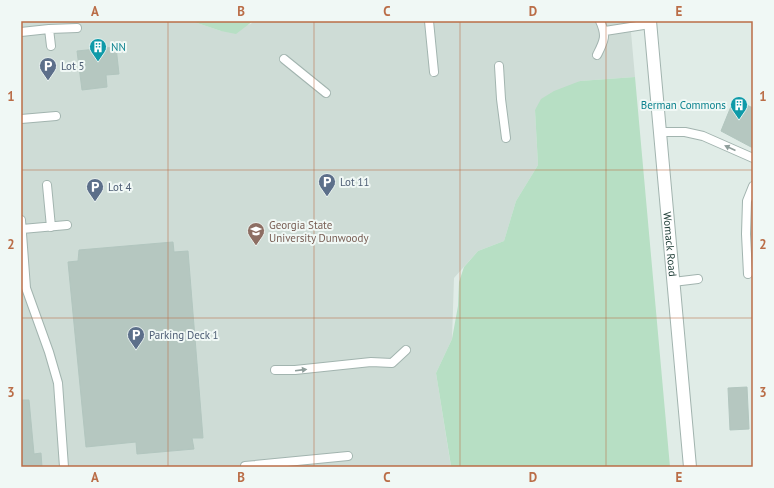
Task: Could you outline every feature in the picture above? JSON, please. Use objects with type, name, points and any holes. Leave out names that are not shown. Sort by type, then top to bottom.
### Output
[{"type":"street","name":"Womack Road","points":[[650,23],[690,467]]},
{"type":"lane","points":[[429,21],[434,72]]},
{"type":"lane","points":[[597,55],[603,43],[605,31],[600,21]]},
{"type":"lane","points":[[605,31],[650,23]]},
{"type":"lane","points":[[21,32],[77,28]]},
{"type":"lane","points":[[49,29],[50,46]]},
{"type":"lane","points":[[284,59],[326,93]]},
{"type":"lane","points":[[499,66],[506,138]]},
{"type":"lane","points":[[21,119],[56,116]]},
{"type":"lane","points":[[660,132],[685,132],[708,138],[753,158]]},
{"type":"lane","points":[[47,185],[51,227]]},
{"type":"lane","points":[[748,274],[746,234],[747,201],[753,186]]},
{"type":"lane","points":[[21,220],[26,288],[49,352],[58,383],[64,467]]},
{"type":"lane","points":[[22,229],[67,225]]},
{"type":"lane","points":[[673,282],[698,279]]},
{"type":"lane","points":[[275,370],[295,370],[371,362],[392,363],[406,350]]},
{"type":"lane","points":[[245,466],[296,464],[348,456]]},
{"type":"shaded area","name":"Georgia State University Dunwoody","points":[[21,21],[191,21],[221,31],[251,24],[253,21],[630,21],[635,77],[580,81],[535,110],[538,165],[516,201],[504,241],[478,251],[454,278],[452,339],[436,373],[451,467],[21,467]]},
{"type":"green space","points":[[191,21],[253,21],[236,34],[221,31]]},
{"type":"green space","points":[[635,77],[670,467],[451,466],[436,373],[452,339],[458,306],[459,282],[464,267],[478,251],[504,241],[516,201],[538,165],[535,110],[541,99],[554,91],[580,81]]},
{"type":"building","name":"NN","points":[[116,47],[119,74],[106,75],[107,87],[82,90],[77,51]]},
{"type":"building","name":"Berman Commons","points":[[734,99],[753,108],[753,148],[721,131]]},
{"type":"building","name":"Parking Deck 1","points":[[173,242],[174,252],[188,251],[203,438],[192,438],[194,449],[137,454],[136,442],[86,447],[68,262],[78,261],[79,250]]},
{"type":"building","points":[[747,387],[749,429],[730,430],[728,388]]},
{"type":"building","points":[[21,400],[29,400],[34,454],[41,453],[42,467],[21,467]]},
{"type":"place","name":"NN","points":[[98,62]]},
{"type":"place","name":"Lot 5","points":[[48,81]]},
{"type":"place","name":"Berman Commons","points":[[739,120]]},
{"type":"place","name":"Lot 11","points":[[327,197]]},
{"type":"place","name":"Lot 4","points":[[95,202]]},
{"type":"place","name":"Georgia State University Dunwoody","points":[[256,246]]},
{"type":"place","name":"Parking Deck 1","points":[[136,350]]}]
